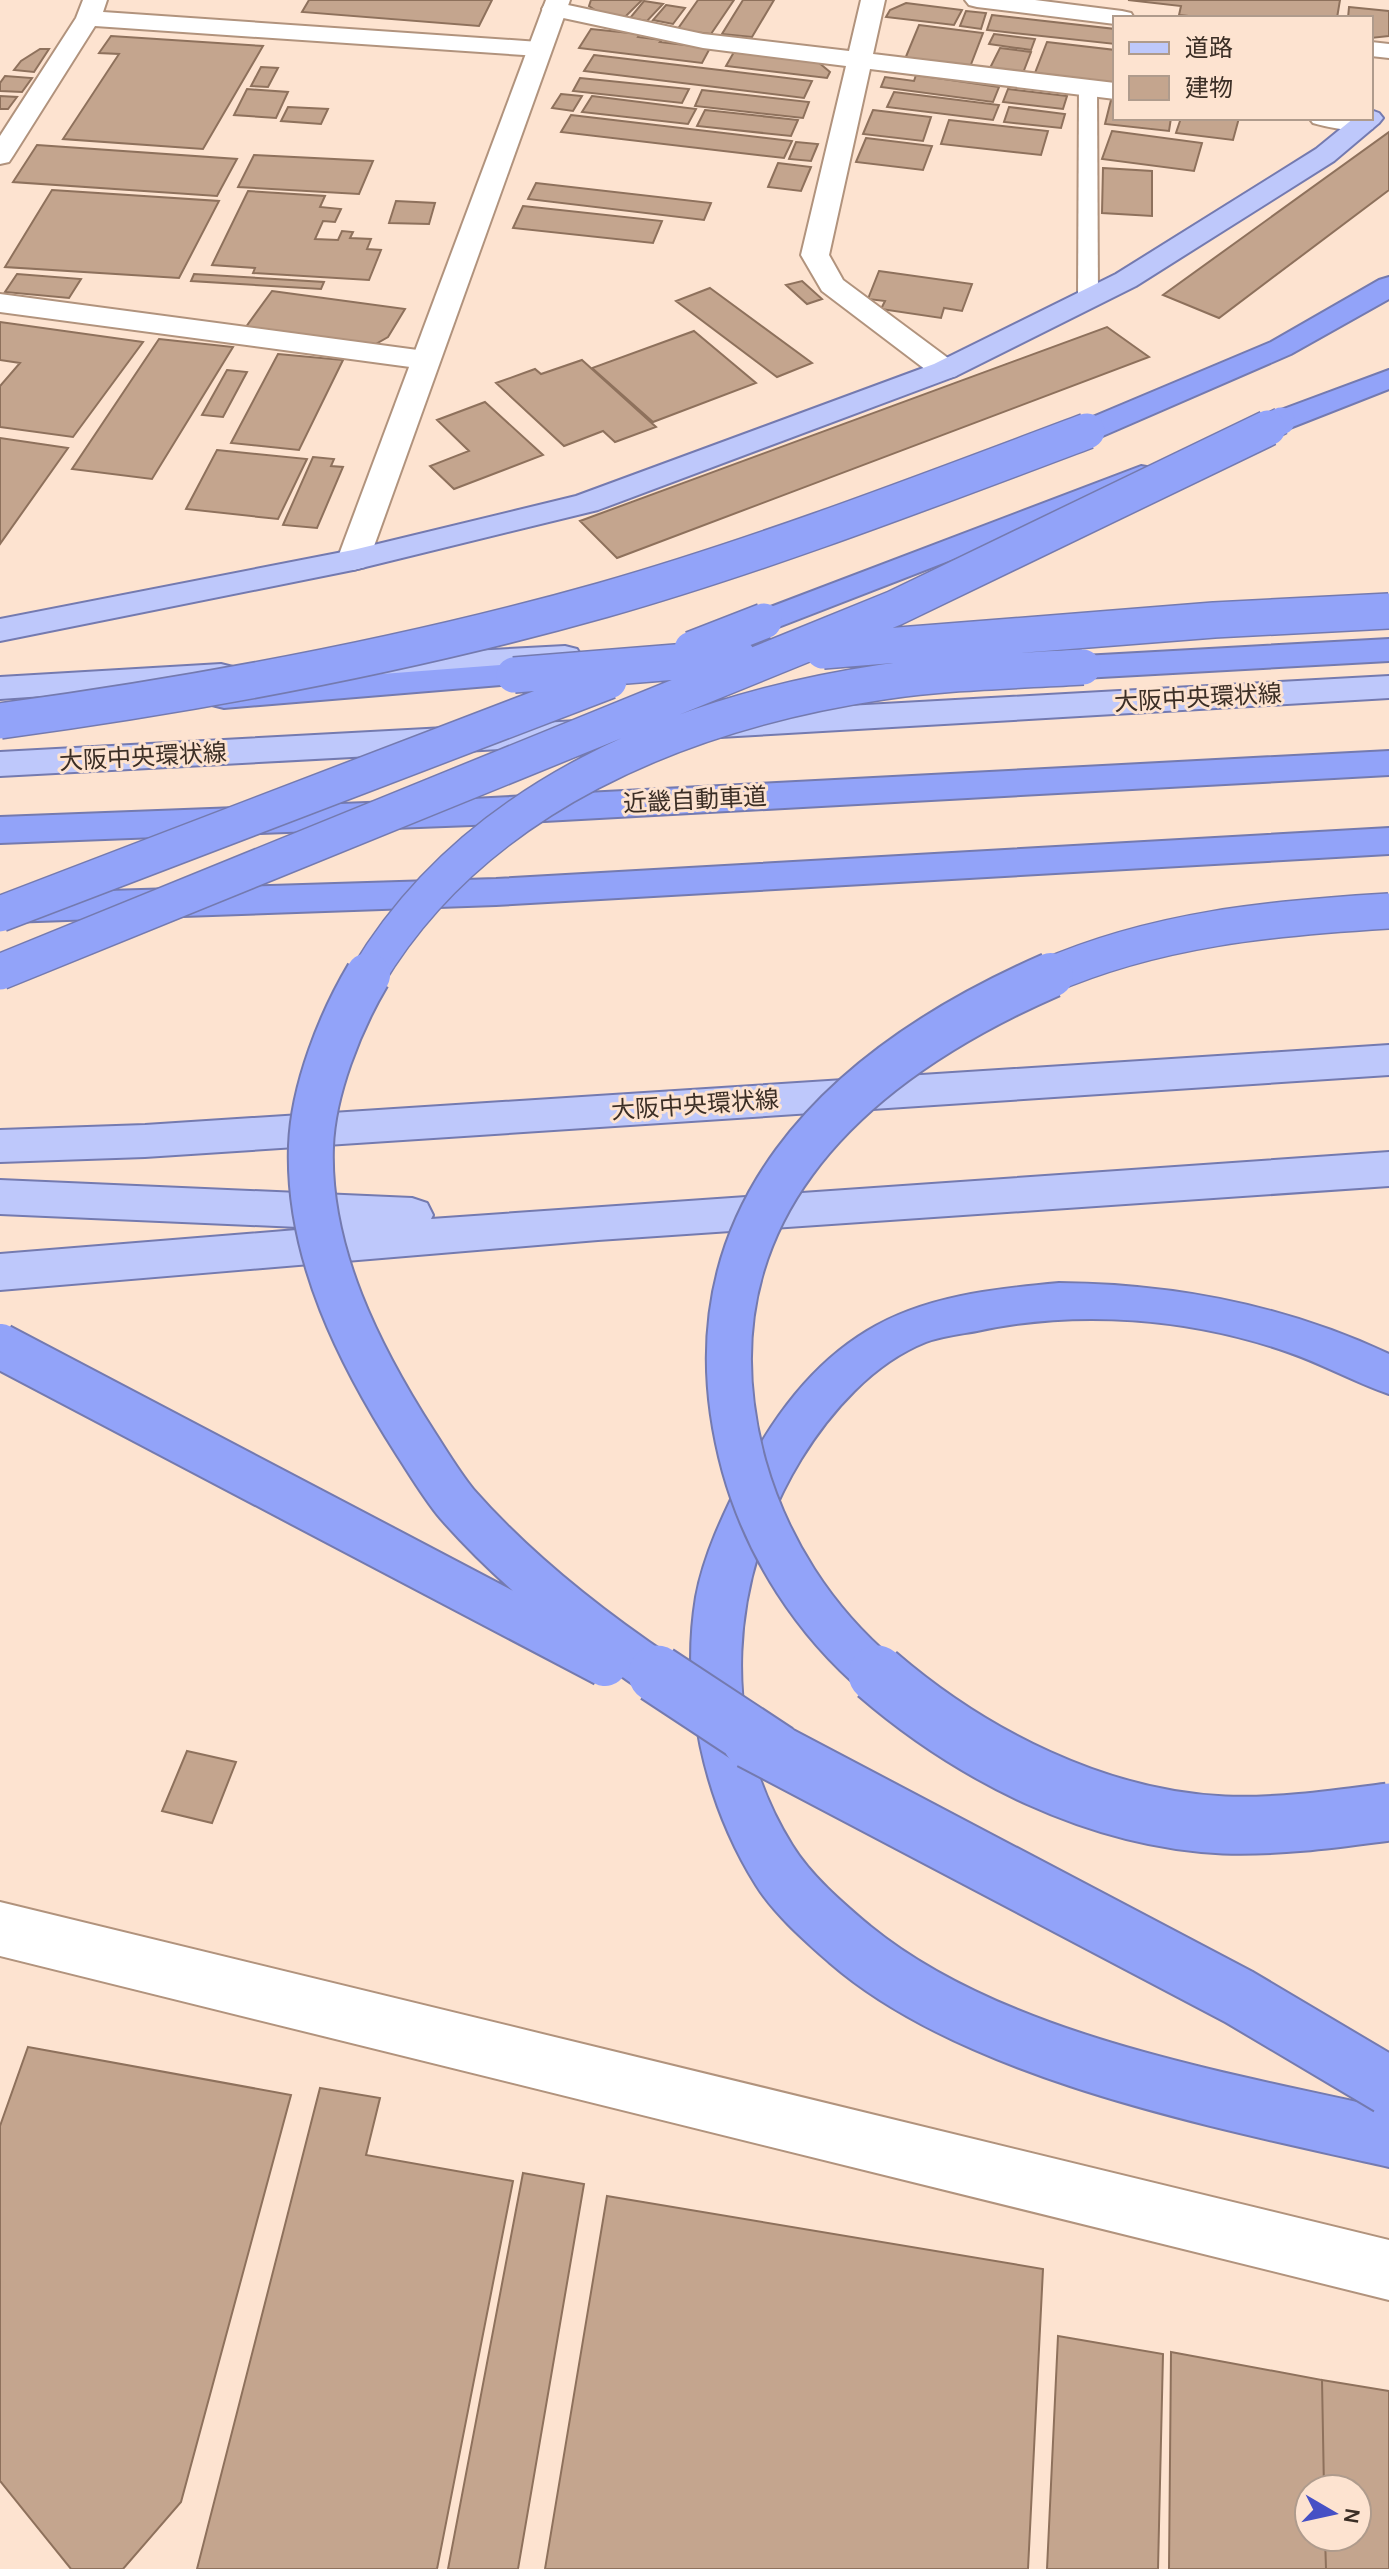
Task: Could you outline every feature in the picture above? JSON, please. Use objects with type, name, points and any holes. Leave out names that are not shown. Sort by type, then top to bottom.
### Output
[{"type":"highway","points":[[130,705],[284,677],[418,647],[686,575],[805,536],[1087,431],[1195,386],[1294,340],[1389,286]]},
{"type":"highway","points":[[0,914],[1389,379]]},
{"type":"highway","points":[[0,972],[895,608],[1281,421]]},
{"type":"highway","points":[[0,721],[130,705],[1214,620],[1389,611]]},
{"type":"highway","points":[[777,1753],[638,1664],[538,1585],[455,1502],[387,1400],[342,1308],[319,1225],[310,1149],[324,1066],[356,993],[397,927],[457,864],[530,806],[608,763],[764,705],[862,685],[956,675],[1389,650]]},
{"type":"highway","name":"近畿自動車道","points":[[0,830],[456,813],[1389,763]]},
{"type":"highway","points":[[0,908],[496,892],[1389,841]]},
{"type":"highway","points":[[1389,911],[1285,918],[1183,933],[1088,959],[1008,993],[935,1034],[873,1079],[818,1133],[773,1190],[743,1258],[730,1321],[730,1390],[743,1471],[776,1551],[824,1623],[896,1693],[980,1750],[1091,1800],[1201,1823],[1308,1822],[1389,1812]]},
{"type":"highway","points":[[1389,1375],[1284,1332],[1184,1307],[1085,1301],[992,1307],[909,1329],[840,1373],[788,1436],[742,1524],[721,1596],[715,1677],[735,1784],[776,1869],[853,1946],[951,2010],[1082,2060],[1242,2104],[1389,2138]]},
{"type":"highway","points":[[0,1346],[1226,1990],[1389,2086]]},
{"type":"main road","points":[[1373,115],[1389,102]]},
{"type":"main road","points":[[0,630],[353,560],[587,503],[945,370],[1126,280],[1325,155],[1367,120]]},
{"type":"main road","points":[[0,688],[1389,611]]},
{"type":"main road","name":"大阪中央環状線","points":[[0,764],[1389,687]]},
{"type":"main road","name":"大阪中央環状線","points":[[0,1146],[145,1141],[1389,1060]]},
{"type":"main road","points":[[0,1272],[598,1223],[1389,1169]]},
{"type":"main road","points":[[0,1197],[598,1223]]},
{"type":"street","points":[[873,0],[815,255],[832,285],[945,370]]},
{"type":"street","points":[[977,0],[1113,17]]},
{"type":"street","points":[[353,560],[556,4],[703,41],[1113,91]]},
{"type":"street","points":[[0,156],[87,5],[539,49]]},
{"type":"street","points":[[0,303],[425,360]]},
{"type":"street","points":[[0,1929],[1389,2270]]},
{"type":"lane","points":[[1088,88],[1088,299]]},
{"type":"building","points":[[309,0],[492,0],[479,26],[302,12]]},
{"type":"building","points":[[591,0],[642,0],[625,17],[598,12],[589,6]]},
{"type":"building","points":[[698,0],[734,0],[711,34],[677,30]]},
{"type":"building","points":[[743,0],[774,0],[752,37],[722,34]]},
{"type":"building","points":[[1128,0],[1340,0],[1337,16],[1189,16],[1179,15],[1181,6]]},
{"type":"building","points":[[644,1],[663,4],[647,21],[630,18]]},
{"type":"building","points":[[906,3],[962,10],[954,25],[886,17],[890,10]]},
{"type":"building","points":[[666,5],[685,8],[673,24],[653,20]]},
{"type":"building","points":[[1349,7],[1389,11],[1389,36],[1373,38],[1373,16],[1348,16]]},
{"type":"building","points":[[966,11],[986,13],[981,29],[960,26]]},
{"type":"building","points":[[992,15],[1113,29],[1113,44],[987,30]]},
{"type":"building","points":[[919,25],[983,33],[970,67],[905,59]]},
{"type":"building","points":[[591,29],[640,34],[638,37],[662,40],[660,42],[710,48],[702,63],[579,48]]},
{"type":"building","points":[[994,34],[1035,39],[1031,50],[989,44]]},
{"type":"building","points":[[111,36],[263,46],[203,149],[63,139],[119,54],[99,53]]},
{"type":"building","points":[[1047,42],[1113,50],[1113,83],[1035,73]]},
{"type":"building","points":[[1000,48],[1031,52],[1023,73],[990,68]]},
{"type":"building","points":[[40,49],[49,49],[34,72],[14,70],[21,61]]},
{"type":"building","points":[[734,52],[818,62],[830,72],[827,78],[726,66]]},
{"type":"building","points":[[594,55],[812,81],[804,98],[584,71]]},
{"type":"building","points":[[261,67],[278,68],[268,87],[251,86]]},
{"type":"building","points":[[916,75],[999,87],[993,102],[881,87],[885,77],[914,81]]},
{"type":"building","points":[[5,76],[32,78],[22,92],[0,91],[0,83]]},
{"type":"building","points":[[580,78],[689,89],[682,103],[573,91]]},
{"type":"building","points":[[247,89],[288,92],[276,118],[234,115]]},
{"type":"building","points":[[1008,89],[1067,96],[1063,109],[1003,102]]},
{"type":"building","points":[[702,90],[809,102],[803,118],[695,106]]},
{"type":"building","points":[[894,92],[999,105],[993,120],[887,107]]},
{"type":"building","points":[[561,94],[582,96],[573,111],[552,108]]},
{"type":"building","points":[[0,96],[17,97],[8,109],[0,109]]},
{"type":"building","points":[[592,96],[696,109],[688,124],[582,112]]},
{"type":"building","points":[[1111,100],[1113,120],[1171,120],[1169,131],[1105,124]]},
{"type":"building","points":[[288,107],[328,109],[321,124],[281,121]]},
{"type":"building","points":[[1009,107],[1065,114],[1061,128],[1004,122]]},
{"type":"building","points":[[705,110],[798,120],[791,136],[697,126]]},
{"type":"building","points":[[873,110],[931,117],[923,141],[863,134]]},
{"type":"building","points":[[571,115],[792,141],[784,158],[561,132]]},
{"type":"building","points":[[949,120],[1048,131],[1041,155],[941,144]]},
{"type":"building","points":[[1180,120],[1238,120],[1233,140],[1176,133]]},
{"type":"building","points":[[1112,131],[1202,143],[1194,171],[1102,159]]},
{"type":"building","points":[[1389,132],[1389,190],[1219,318],[1163,295]]},
{"type":"building","points":[[866,138],[932,146],[923,170],[856,162]]},
{"type":"building","points":[[796,142],[818,144],[811,161],[789,159]]},
{"type":"building","points":[[37,145],[237,159],[217,196],[13,182]]},
{"type":"building","points":[[254,155],[373,161],[359,194],[238,187]]},
{"type":"building","points":[[778,163],[811,167],[801,191],[768,187]]},
{"type":"building","points":[[1103,168],[1152,171],[1152,216],[1102,213]]},
{"type":"building","points":[[536,183],[711,203],[704,220],[528,199]]},
{"type":"building","points":[[52,190],[219,201],[179,278],[5,267]]},
{"type":"building","points":[[248,191],[325,196],[320,207],[341,209],[335,222],[323,221],[315,239],[338,240],[342,231],[353,232],[350,238],[371,239],[367,249],[381,250],[369,280],[253,273],[255,268],[212,265]]},
{"type":"building","points":[[396,201],[435,203],[429,224],[389,223]]},
{"type":"building","points":[[523,206],[662,221],[653,243],[513,228]]},
{"type":"building","points":[[879,271],[972,284],[962,311],[944,308],[941,318],[881,309],[885,301],[868,299]]},
{"type":"building","points":[[17,274],[81,279],[69,298],[5,292]]},
{"type":"building","points":[[194,274],[324,282],[321,289],[191,281]]},
{"type":"building","points":[[802,281],[822,299],[807,304],[786,285]]},
{"type":"building","points":[[710,288],[812,363],[777,377],[676,301]]},
{"type":"building","points":[[272,291],[405,309],[388,337],[367,349],[243,331]]},
{"type":"building","points":[[0,322],[143,342],[73,437],[0,427],[0,386],[20,363],[0,360]]},
{"type":"building","points":[[1107,327],[1149,357],[617,558],[580,521]]},
{"type":"building","points":[[694,331],[756,383],[653,422],[592,368]]},
{"type":"building","points":[[159,339],[233,347],[152,479],[72,469]]},
{"type":"building","points":[[278,354],[343,360],[299,450],[231,443]]},
{"type":"building","points":[[582,360],[656,427],[615,442],[603,431],[564,446],[496,383],[535,369],[541,374]]},
{"type":"building","points":[[227,370],[247,372],[223,417],[202,415]]},
{"type":"building","points":[[485,402],[543,455],[454,489],[430,466],[469,451],[437,420]]},
{"type":"building","points":[[0,438],[68,448],[0,544]]},
{"type":"building","points":[[217,450],[307,459],[278,519],[186,509]]},
{"type":"building","points":[[313,457],[334,459],[331,466],[343,467],[317,528],[283,525]]},
{"type":"building","points":[[187,1751],[236,1762],[212,1823],[162,1811]]},
{"type":"building","points":[[28,2047],[291,2095],[181,2502],[123,2569],[71,2569],[0,2481],[0,2126]]},
{"type":"building","points":[[320,2088],[380,2098],[366,2155],[513,2181],[437,2569],[197,2569]]},
{"type":"building","points":[[523,2173],[584,2184],[518,2569],[448,2569]]},
{"type":"building","points":[[607,2196],[1043,2269],[1028,2569],[545,2569]]},
{"type":"building","points":[[1058,2336],[1163,2354],[1158,2569],[1047,2569]]},
{"type":"building","points":[[1171,2352],[1322,2380],[1324,2473],[1293,2473],[1293,2553],[1326,2553],[1326,2569],[1169,2569]]},
{"type":"building","points":[[1322,2380],[1389,2391],[1389,2569],[1326,2569],[1326,2553],[1373,2553],[1373,2473],[1324,2473]]}]
